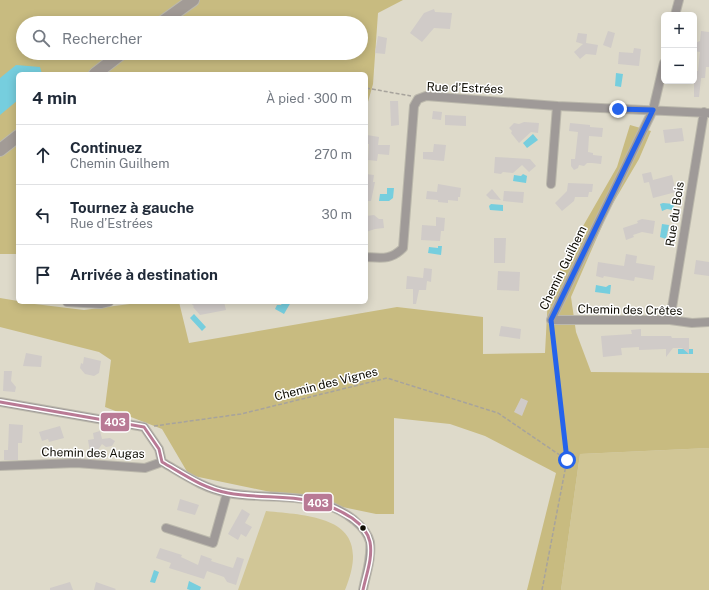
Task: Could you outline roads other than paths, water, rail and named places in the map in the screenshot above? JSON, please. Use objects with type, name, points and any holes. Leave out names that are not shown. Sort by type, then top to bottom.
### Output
[{"type":"main road","points":[[170,16],[192,0]]},
{"type":"main road","points":[[98,72],[113,60]]},
{"type":"main road","points":[[0,150],[16,138]]},
{"type":"street","points":[[676,12],[679,0]]},
{"type":"street","name":"Chemin Guilhem","points":[[551,320],[653,110],[661,76]]},
{"type":"street","name":"Rue d’Estrées","points":[[368,257],[387,258],[397,254],[403,248],[414,106],[418,99],[426,96],[557,106],[707,113]]},
{"type":"street","points":[[551,184],[557,106]]},
{"type":"street","name":"Rue du Bois","points":[[670,320],[707,113]]},
{"type":"street","name":"Chemin des Crêtes","points":[[551,320],[670,320],[692,323],[709,322]]},
{"type":"street","points":[[0,402],[144,427],[159,449],[162,462],[199,484],[227,493],[301,499],[325,503],[346,514],[363,529],[370,542],[369,562],[363,590]]},
{"type":"street","name":"Chemin des Augas","points":[[0,466],[76,463],[145,468],[162,462]]},
{"type":"street","points":[[166,528],[213,543],[227,493]]},
{"type":"water","points":[[16,65],[40,67],[41,72],[16,72],[16,102],[0,115],[0,78]]},
{"type":"water","points":[[616,73],[623,74],[621,87],[615,86]]},
{"type":"water","points":[[533,134],[538,140],[527,148],[523,143]]},
{"type":"water","points":[[523,174],[527,176],[526,183],[513,181],[514,175],[521,176]]},
{"type":"water","points":[[387,188],[394,188],[393,198],[389,201],[379,201],[380,194],[387,194]]},
{"type":"water","points":[[491,204],[503,205],[503,211],[490,210],[489,206]]},
{"type":"water","points":[[660,204],[674,204],[673,210],[667,209],[662,211]]},
{"type":"water","points":[[662,224],[669,225],[666,239],[660,237]]},
{"type":"water","points":[[438,246],[442,246],[441,255],[428,253],[429,247],[438,248]]},
{"type":"water","points":[[596,285],[606,287],[611,285],[610,294],[595,292]]},
{"type":"water","points":[[290,304],[284,314],[275,309],[277,305]]},
{"type":"water","points":[[194,314],[206,327],[202,331],[190,318]]},
{"type":"water","points":[[678,349],[693,349],[693,354],[678,354]]},
{"type":"water","points":[[154,570],[159,572],[155,583],[150,582]]},
{"type":"water","points":[[189,581],[201,587],[200,590],[187,589]]}]
